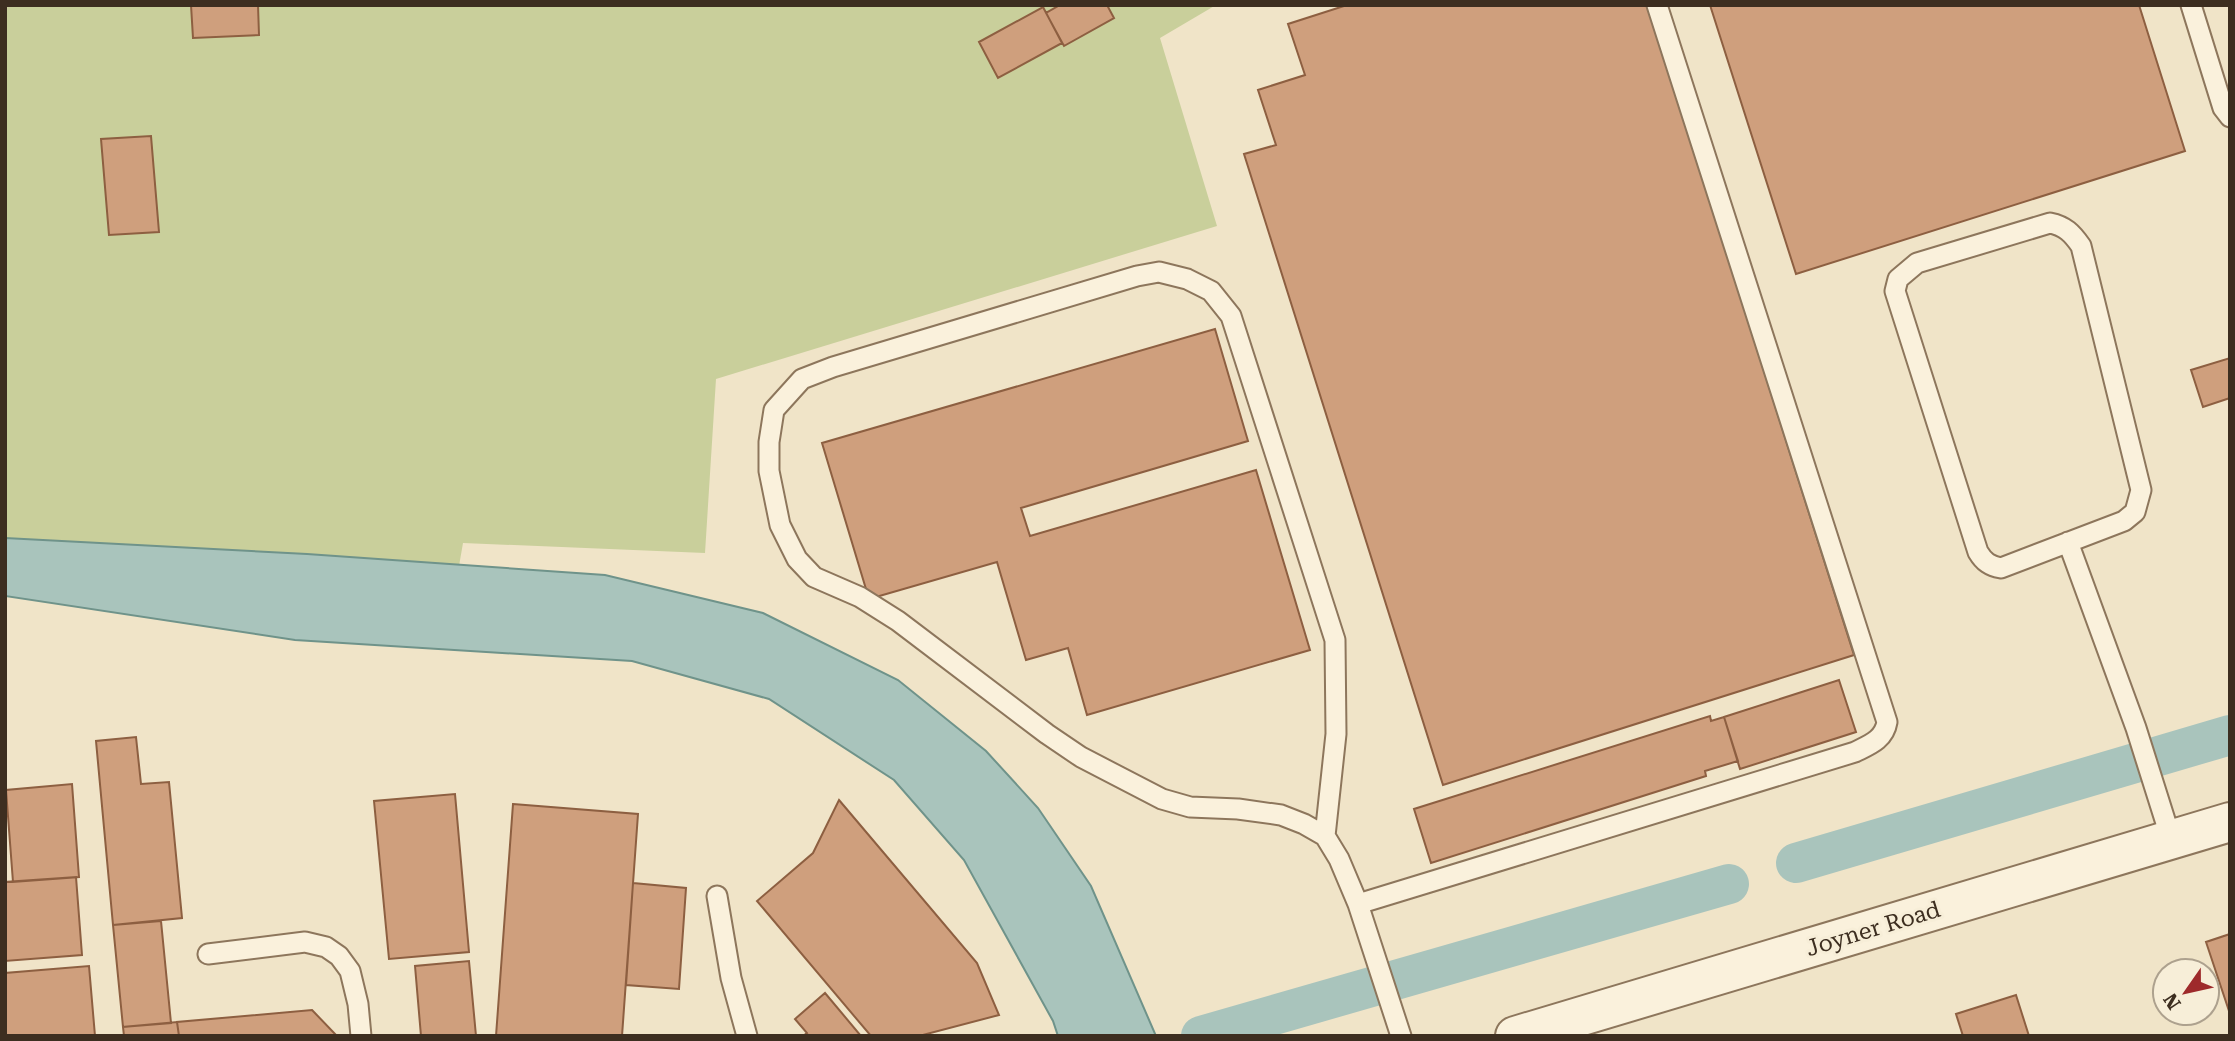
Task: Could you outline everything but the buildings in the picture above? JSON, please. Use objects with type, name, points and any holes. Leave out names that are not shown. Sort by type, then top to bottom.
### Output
[{"type":"street","name":"Joyner Road","points":[[1521,1035],[2230,822]]},
{"type":"lane","points":[[1358,904],[1855,752],[1874,742],[1887,728],[1657,5]]},
{"type":"lane","points":[[2191,5],[2223,108],[2230,117]]},
{"type":"lane","points":[[2050,223],[2062,226],[2081,246],[2141,490],[2135,512],[2124,521],[2068,542],[2001,568],[1991,566],[1978,552],[1895,291],[1898,279],[1917,262],[2050,223]]},
{"type":"lane","points":[[1325,836],[1336,734],[1335,639],[1231,316],[1211,291],[1187,279],[1160,272],[1137,276],[833,367],[802,379],[774,410],[769,442],[769,471],[774,503],[780,525],[797,559],[814,577],[860,597],[898,621],[1047,734],[1082,757],[1162,799],[1190,807],[1238,809],[1281,815],[1325,836],[1339,859],[1358,904],[1398,1027]]},
{"type":"lane","points":[[2068,542],[2136,728],[2171,839]]},
{"type":"lane","points":[[717,897],[731,978],[747,1036]]},
{"type":"lane","points":[[208,954],[305,942],[326,947],[339,956],[350,971],[358,1004],[361,1036]]},
{"type":"green space","points":[[5,5],[1216,5],[1160,38],[1217,226],[716,379],[705,553],[463,543],[459,566],[307,554],[5,538]]},
{"type":"water","points":[[5,538],[307,554],[605,575],[763,613],[898,680],[986,751],[1038,808],[1091,886],[1156,1036],[1058,1036],[1053,1021],[964,860],[894,780],[769,699],[632,661],[295,640],[5,596]]},
{"type":"waterway","points":[[1796,863],[2230,735]]},
{"type":"waterway","points":[[1201,1036],[1729,884]]}]
